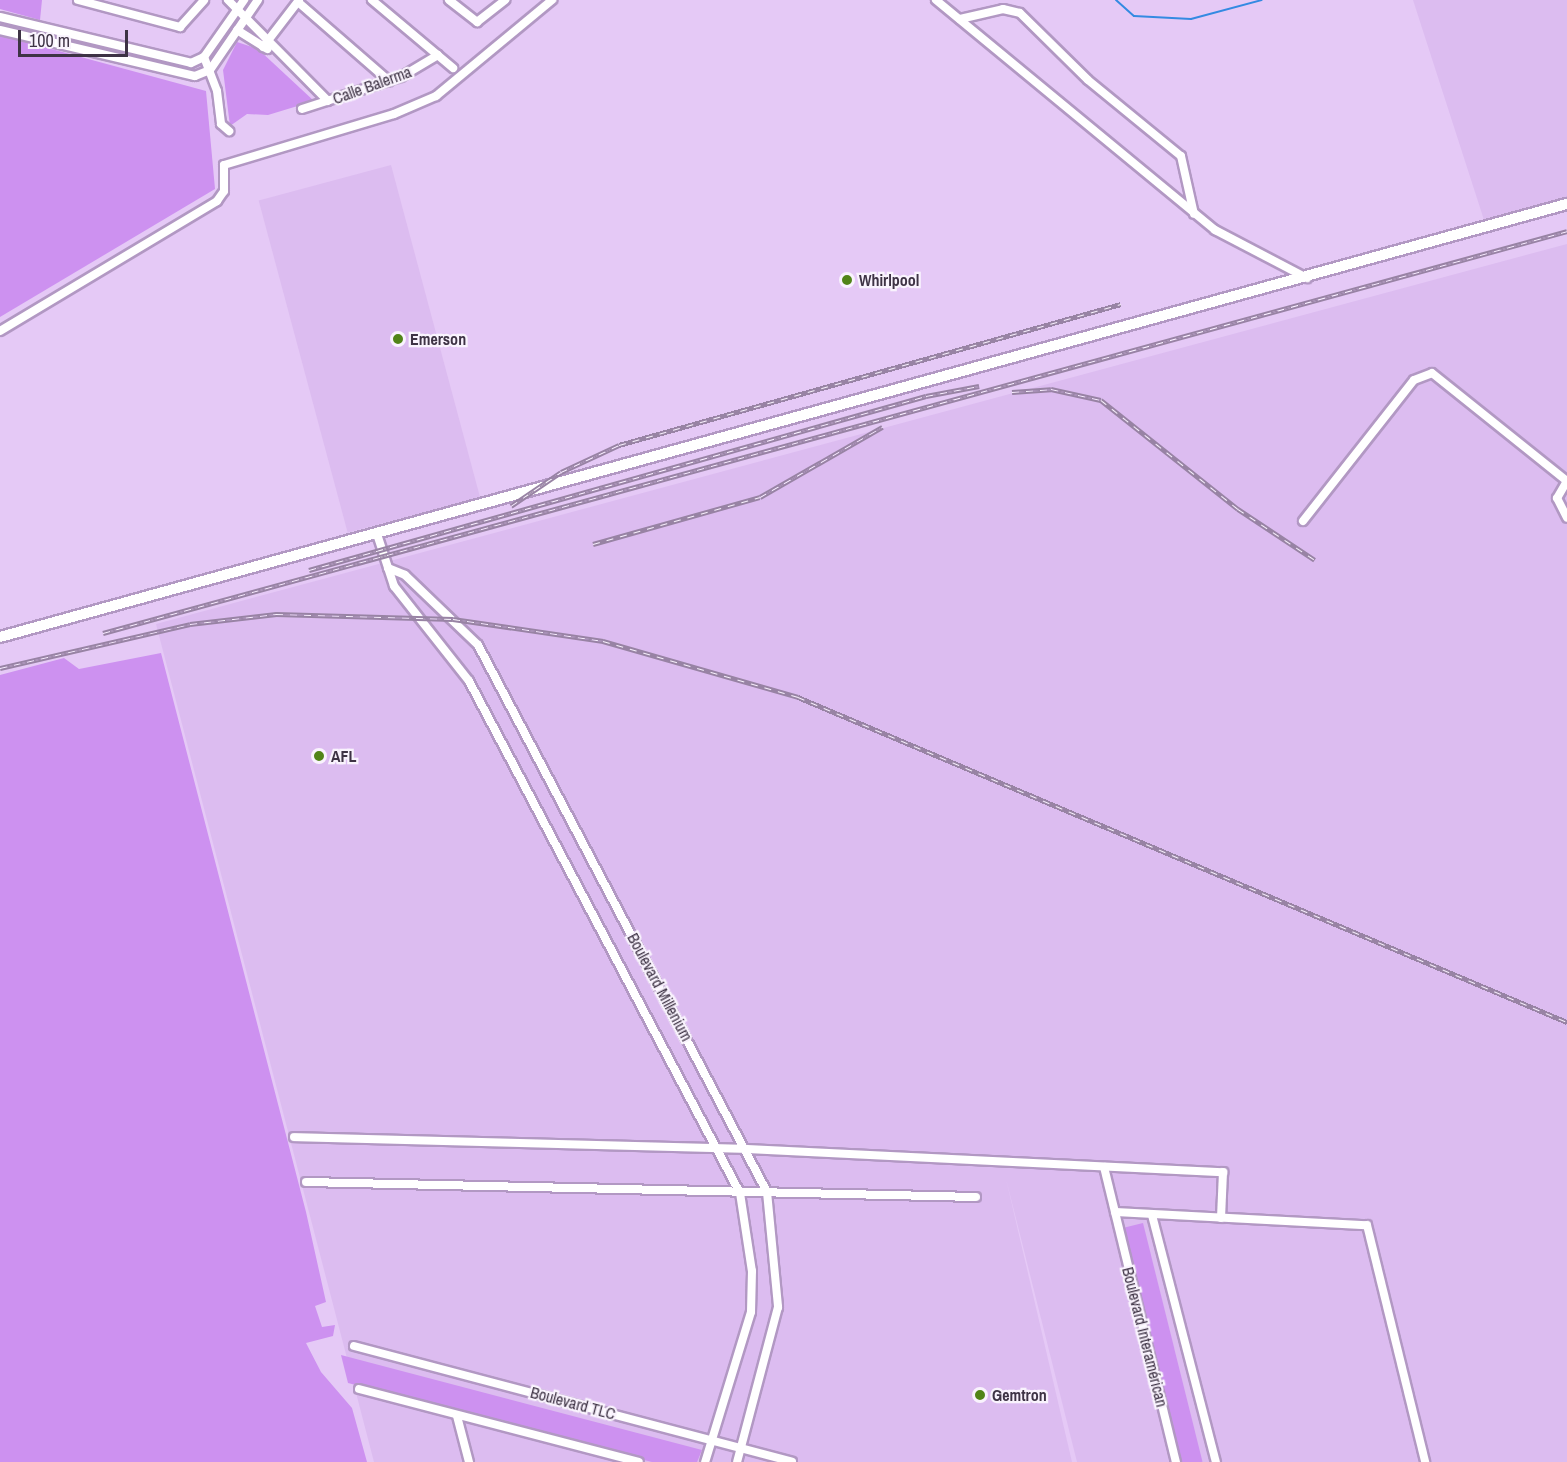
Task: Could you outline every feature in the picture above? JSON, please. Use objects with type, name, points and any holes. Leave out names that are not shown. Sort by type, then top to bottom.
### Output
[{"type":"street","points":[[78,0],[180,27],[204,0]]},
{"type":"street","points":[[228,0],[266,44],[328,101]]},
{"type":"street","points":[[0,17],[191,63],[204,57],[243,0]]},
{"type":"street","points":[[372,0],[453,68]]},
{"type":"street","points":[[449,0],[477,22],[505,0]]},
{"type":"street","points":[[0,331],[217,201],[224,191],[224,165],[394,114],[436,96],[552,0]]},
{"type":"street","points":[[936,0],[1229,241],[1285,262],[1306,278]]},
{"type":"street","points":[[266,44],[298,1],[389,81]]},
{"type":"street","points":[[0,30],[179,76],[206,72],[246,19],[254,2]]},
{"type":"street","points":[[960,19],[1003,9],[1020,13],[1088,80],[1181,156],[1194,214]]},
{"type":"street","points":[[16,35],[20,23]]},
{"type":"street","points":[[237,30],[266,44]]},
{"type":"street","name":"Calle Balerma","points":[[303,110],[389,81],[438,55]]},
{"type":"street","points":[[204,57],[221,124],[229,131]]},
{"type":"street","points":[[0,637],[1306,278],[1567,204]]},
{"type":"street","points":[[1304,521],[1414,380],[1432,373],[1565,483],[1557,498],[1567,519]]},
{"type":"street","name":"Boulevard Millenium","points":[[376,534],[396,590],[469,681],[740,1193],[752,1271],[751,1312],[705,1462]]},
{"type":"street","name":"Boulevard Millenium","points":[[388,568],[405,575],[478,645],[767,1192],[778,1307],[737,1462]]},
{"type":"street","points":[[294,1137],[746,1149],[1222,1172],[1221,1218]]},
{"type":"street","name":"Boulevard Interamérican","points":[[1104,1167],[1176,1462]]},
{"type":"street","points":[[306,1182],[976,1197]]},
{"type":"street","points":[[1115,1212],[1367,1225],[1425,1462]]},
{"type":"street","points":[[1152,1215],[1216,1462]]},
{"type":"street","name":"Boulevard TLC","points":[[354,1346],[792,1462]]},
{"type":"street","points":[[359,1389],[639,1462]]},
{"type":"street","points":[[457,1416],[469,1462]]},
{"type":"shaded area","points":[[0,0],[42,0],[40,20],[0,9]]},
{"type":"shaded area","points":[[1413,0],[1567,0],[1567,197],[1484,220]]},
{"type":"shaded area","points":[[0,35],[206,91],[215,189],[0,317]]},
{"type":"shaded area","points":[[237,42],[258,49],[314,101],[268,115],[247,114],[230,126],[223,70]]},
{"type":"shaded area","points":[[391,165],[480,497],[348,533],[259,200]]},
{"type":"shaded area","points":[[1567,244],[1567,1462],[1077,1462],[1006,1179],[1072,1462],[374,1462],[156,624]]},
{"type":"shaded area","points":[[161,653],[306,1212],[326,1302],[315,1306],[322,1327],[335,1325],[333,1336],[306,1343],[321,1372],[352,1408],[367,1462],[0,1462],[0,675],[64,658],[79,669]]},
{"type":"shaded area","points":[[1143,1223],[1203,1462],[1181,1462],[1123,1228]]},
{"type":"shaded area","points":[[341,1355],[702,1450],[697,1462],[652,1462],[348,1383]]},
{"type":"waterway","points":[[1116,0],[1134,16],[1191,19],[1262,0]]},
{"type":"railway","points":[[103,633],[1567,231]]},
{"type":"railway","points":[[511,506],[561,472],[619,445],[1121,304]]},
{"type":"railway","points":[[309,570],[926,396],[979,386]]},
{"type":"railway","points":[[1012,392],[1051,389],[1101,400],[1238,509],[1315,560]]},
{"type":"railway","points":[[593,544],[760,497],[882,427]]},
{"type":"railway","points":[[0,668],[190,624],[276,614],[453,619],[603,641],[798,697],[1567,1022]]},
{"type":"place","name":"Whirlpool","points":[[847,280]]},
{"type":"place","name":"Emerson","points":[[398,339]]},
{"type":"place","name":"AFL","points":[[319,756]]},
{"type":"place","name":"Gemtron","points":[[980,1395]]}]
